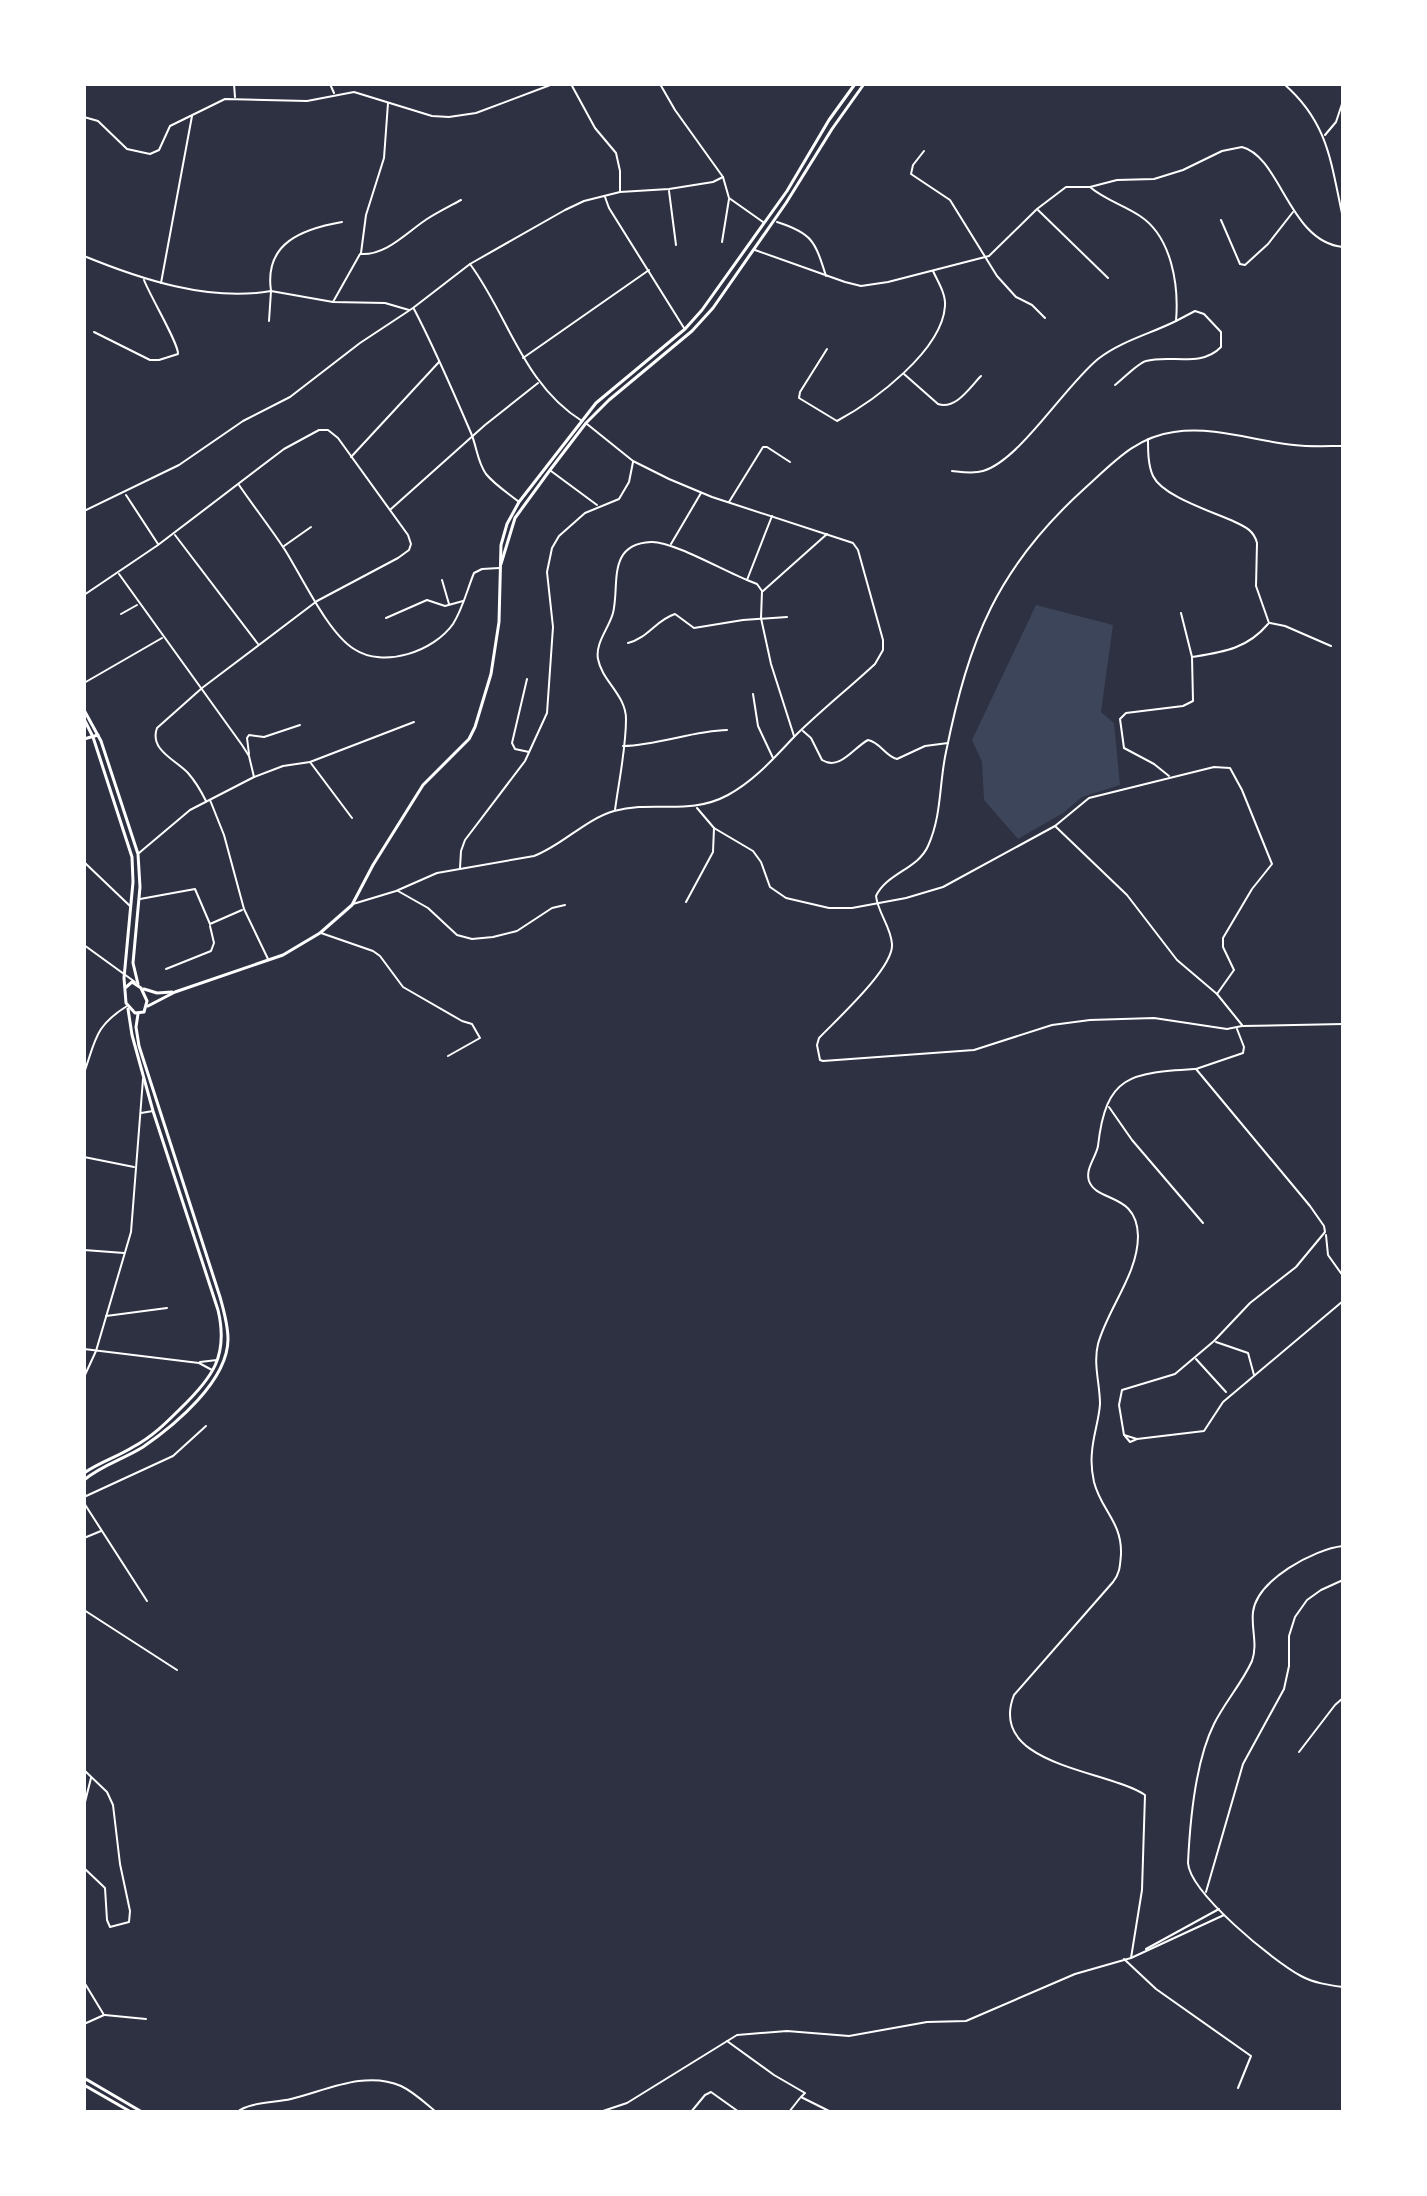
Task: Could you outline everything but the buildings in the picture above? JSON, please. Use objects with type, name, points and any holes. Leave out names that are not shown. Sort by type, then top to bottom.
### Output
[{"type":"main road","points":[[127,1008],[138,1014],[144,1012],[148,1006],[175,992],[268,960],[320,933],[352,905],[423,785],[469,739],[475,727],[496,649],[499,556],[504,533],[519,502],[581,420],[620,380],[685,329],[723,283],[855,84]]},
{"type":"main road","points":[[501,566],[515,518],[550,470],[586,423],[629,382],[700,323],[754,249],[864,84]]},
{"type":"main road","points":[[84,710],[138,854],[139,899],[133,963],[138,985],[148,1006]]},
{"type":"main road","points":[[84,719],[96,736],[130,846],[133,882],[124,973],[127,1008],[143,1077],[218,1310],[223,1337],[218,1360],[207,1381],[160,1429],[84,1473]]},
{"type":"main road","points":[[84,739],[96,736]]},
{"type":"main road","points":[[125,988],[129,983],[157,993],[175,992]]},
{"type":"main road","points":[[84,1480],[141,1448],[163,1432],[201,1395],[225,1361],[228,1338],[226,1319],[139,1046],[136,1027],[138,1014]]},
{"type":"main road","points":[[84,2078],[142,2112]]},
{"type":"main road","points":[[84,2085],[131,2112]]},
{"type":"street","points":[[234,84],[235,98]]},
{"type":"street","points":[[330,84],[334,95]]},
{"type":"street","points":[[84,117],[98,121],[129,150],[150,154],[159,150],[170,126],[219,101],[235,98],[307,101],[354,92],[432,116],[456,116],[476,113],[553,84]]},
{"type":"street","points":[[571,84],[595,128],[616,153],[620,192]]},
{"type":"street","points":[[660,84],[723,177],[729,198],[722,242]]},
{"type":"street","points":[[1284,84],[1305,107],[1324,136],[1343,218]]},
{"type":"street","points":[[1324,136],[1336,122],[1343,101]]},
{"type":"street","points":[[333,302],[360,254],[366,215],[386,147],[388,102]]},
{"type":"street","points":[[161,284],[192,115]]},
{"type":"street","points":[[754,249],[827,277],[861,286],[874,285],[985,258],[1064,188],[1164,177],[1222,151],[1242,147],[1259,157],[1294,211],[1325,240],[1343,247]]},
{"type":"street","points":[[924,151],[913,165],[911,174],[950,200],[985,258],[1013,295],[1032,305],[1045,318]]},
{"type":"street","points":[[84,511],[179,465],[243,421],[290,397],[470,264],[565,210],[605,195],[669,189],[713,182],[723,177]]},
{"type":"street","points":[[1090,187],[1102,197],[1142,217],[1160,238],[1178,294],[1176,321]]},
{"type":"street","points":[[669,189],[676,245]]},
{"type":"street","points":[[605,195],[609,208],[685,329]]},
{"type":"street","points":[[729,198],[764,223]]},
{"type":"street","points":[[360,254],[370,254],[392,244],[461,200]]},
{"type":"street","points":[[1037,209],[1108,278]]},
{"type":"street","points":[[1221,220],[1239,263],[1245,265],[1268,244],[1294,211]]},
{"type":"street","points":[[269,321],[270,269],[277,252],[309,230],[342,222]]},
{"type":"street","points":[[777,222],[798,228],[807,235],[818,251],[827,277]]},
{"type":"street","points":[[84,256],[161,284],[240,294],[271,291],[333,302],[385,303],[411,309],[440,361],[473,436],[477,457],[489,477],[519,502]]},
{"type":"street","points":[[352,905],[396,891],[430,875],[546,852],[577,830],[615,811],[645,807],[696,807],[718,800],[741,788],[774,759],[875,664],[883,650],[858,550],[847,539],[701,493],[633,461],[569,413],[539,382],[522,359],[496,303],[470,264]]},
{"type":"street","points":[[522,359],[649,270]]},
{"type":"street","points":[[827,349],[799,398],[835,421],[903,374],[928,345],[945,308],[943,291],[932,270]]},
{"type":"street","points":[[94,332],[150,360],[178,354],[177,344],[157,311],[143,279]]},
{"type":"street","points":[[952,471],[981,472],[999,465],[1079,375],[1123,344],[1195,311],[1203,313],[1221,332],[1221,347],[1216,353],[1199,358],[1143,361],[1115,385]]},
{"type":"street","points":[[351,457],[440,361]]},
{"type":"street","points":[[903,374],[944,407],[953,404],[981,376]]},
{"type":"street","points":[[390,510],[539,382]]},
{"type":"street","points":[[84,595],[158,545],[284,449],[319,430],[333,433],[411,540],[409,550],[317,601],[202,688],[163,723],[155,735],[162,751],[188,773],[206,801]]},
{"type":"street","points":[[1343,446],[1291,445],[1201,431],[1172,432],[1148,438],[1130,448],[1027,548],[994,599],[966,670],[948,743],[942,792],[929,844],[921,856],[881,887],[876,896],[892,949],[873,980],[818,1040],[821,1061],[974,1050],[1052,1025],[1090,1020],[1163,1018],[1227,1029],[1343,1024]]},
{"type":"street","points":[[1148,438],[1150,467],[1158,484],[1166,491],[1242,526],[1255,536],[1256,586],[1269,623]]},
{"type":"street","points":[[729,502],[763,447],[790,462]]},
{"type":"street","points":[[460,869],[465,840],[519,771],[543,725],[549,705],[553,627],[547,572],[549,556],[555,542],[576,520],[623,495],[633,461]]},
{"type":"street","points":[[550,470],[599,506]]},
{"type":"street","points":[[237,483],[283,547],[340,636],[363,654],[381,657],[408,654],[440,638],[454,622],[476,571],[501,566]]},
{"type":"street","points":[[125,493],[158,545]]},
{"type":"street","points":[[670,545],[701,493]]},
{"type":"street","points":[[747,580],[772,516]]},
{"type":"street","points":[[283,547],[311,527]]},
{"type":"street","points":[[174,533],[258,645]]},
{"type":"street","points":[[762,591],[827,534]]},
{"type":"street","points":[[615,811],[625,710],[602,672],[597,654],[613,614],[617,568],[627,552],[640,544],[654,542],[670,545],[757,584],[762,591],[761,618],[774,678],[794,737]]},
{"type":"street","points":[[119,573],[249,756]]},
{"type":"street","points":[[442,580],[450,605]]},
{"type":"street","points":[[386,618],[427,600],[445,606],[464,601]]},
{"type":"street","points":[[121,614],[139,603]]},
{"type":"street","points":[[1170,777],[1154,764],[1124,748],[1120,719],[1126,713],[1190,704],[1194,696],[1192,657],[1181,613]]},
{"type":"street","points":[[628,643],[642,638],[662,620],[675,614],[694,628],[787,617]]},
{"type":"street","points":[[1192,657],[1250,641],[1269,623],[1331,646]]},
{"type":"street","points":[[84,683],[163,637]]},
{"type":"street","points":[[527,679],[512,743],[515,749],[530,752]]},
{"type":"street","points":[[753,694],[758,726],[774,759]]},
{"type":"street","points":[[138,854],[173,823],[206,801],[254,777],[283,766],[310,762],[414,722]]},
{"type":"street","points":[[254,777],[249,756],[249,735],[264,737],[300,725]]},
{"type":"street","points":[[623,746],[650,745],[702,732],[727,730]]},
{"type":"street","points":[[802,730],[811,738],[822,760],[831,765],[866,740],[875,742],[897,759],[925,746],[948,743]]},
{"type":"street","points":[[310,762],[352,818]]},
{"type":"street","points":[[696,807],[714,828],[753,851],[761,862],[770,887],[786,898],[829,908],[852,908],[943,887],[1055,826],[1089,798],[1214,767],[1230,768],[1272,864],[1252,889],[1223,938],[1223,947],[1234,970],[1217,994]]},
{"type":"street","points":[[210,799],[224,835],[244,909],[268,960]]},
{"type":"street","points":[[1055,826],[1127,895],[1177,960],[1217,994],[1242,1026]]},
{"type":"street","points":[[686,902],[713,852],[714,828]]},
{"type":"street","points":[[84,862],[131,907]]},
{"type":"street","points":[[139,899],[195,889],[210,924],[214,943],[211,951],[166,969]]},
{"type":"street","points":[[396,891],[421,903],[457,935],[472,939],[517,931],[552,908],[565,905]]},
{"type":"street","points":[[210,924],[244,909]]},
{"type":"street","points":[[320,933],[366,947],[380,956],[403,987],[473,1025],[480,1038],[448,1056]]},
{"type":"street","points":[[84,945],[138,985]]},
{"type":"street","points":[[84,1073],[101,1026],[127,1008]]},
{"type":"street","points":[[1131,1958],[1143,1876],[1145,1795],[1076,1771],[1034,1751],[1016,1736],[1011,1720],[1014,1695],[1120,1571],[1121,1535],[1093,1476],[1092,1451],[1100,1410],[1097,1354],[1102,1334],[1135,1254],[1138,1237],[1128,1207],[1089,1181],[1098,1147],[1099,1127],[1119,1086],[1134,1077],[1196,1069],[1243,1053],[1237,1028]]},
{"type":"street","points":[[1196,1069],[1310,1206],[1324,1226],[1328,1255],[1343,1276]]},
{"type":"street","points":[[84,1377],[96,1351],[134,1215],[143,1077]]},
{"type":"street","points":[[1109,1106],[1132,1140],[1203,1223]]},
{"type":"street","points":[[139,1113],[153,1111]]},
{"type":"street","points":[[84,1157],[135,1167]]},
{"type":"street","points":[[1325,1232],[1296,1267],[1250,1303],[1195,1358],[1169,1378],[1122,1390],[1119,1405],[1124,1435],[1137,1439],[1204,1431],[1223,1402],[1343,1301]]},
{"type":"street","points":[[84,1250],[125,1253]]},
{"type":"street","points":[[105,1316],[167,1308]]},
{"type":"street","points":[[1214,1341],[1248,1353],[1255,1376]]},
{"type":"street","points":[[84,1349],[199,1363],[225,1361]]},
{"type":"street","points":[[1195,1358],[1226,1392]]},
{"type":"street","points":[[199,1363],[219,1372]]},
{"type":"street","points":[[84,1497],[173,1456],[206,1426]]},
{"type":"street","points":[[84,1503],[147,1601]]},
{"type":"street","points":[[84,1538],[102,1531]]},
{"type":"street","points":[[1343,1546],[1289,1568],[1268,1584],[1254,1607],[1253,1659],[1210,1733],[1197,1781],[1188,1868],[1192,1878],[1224,1915],[1268,1953],[1297,1974],[1318,1983],[1343,1987]]},
{"type":"street","points":[[1206,1893],[1243,1764],[1284,1689],[1289,1666],[1289,1636],[1295,1617],[1307,1600],[1343,1580]]},
{"type":"street","points":[[85,1611],[177,1670]]},
{"type":"street","points":[[1299,1752],[1343,1698]]},
{"type":"street","points":[[84,1770],[107,1792],[113,1805],[120,1864],[130,1911],[129,1922],[109,1926],[105,1888],[84,1868]]},
{"type":"street","points":[[84,1806],[91,1777]]},
{"type":"street","points":[[600,2112],[627,2103],[686,2069],[726,2041],[743,2034],[787,2031],[849,2036],[935,2021],[966,2021],[1075,1974],[1131,1958],[1219,1909]]},
{"type":"street","points":[[1145,1950],[1224,1915]]},
{"type":"street","points":[[1124,1959],[1165,1995],[1251,2056],[1238,2088]]},
{"type":"street","points":[[84,1982],[104,2015]]},
{"type":"street","points":[[84,2024],[104,2015],[146,2019]]},
{"type":"street","points":[[726,2041],[805,2093],[789,2112]]},
{"type":"street","points":[[237,2112],[248,2106],[298,2097],[336,2085],[378,2080],[406,2089],[436,2112]]},
{"type":"street","points":[[691,2112],[711,2092],[739,2112]]},
{"type":"street","points":[[801,2097],[831,2112]]},
{"type":"shaded area","points":[[1036,605],[1113,625],[1101,712],[1114,723],[1120,785],[1082,797],[1063,813],[1018,839],[984,800],[982,762],[972,740]]}]
